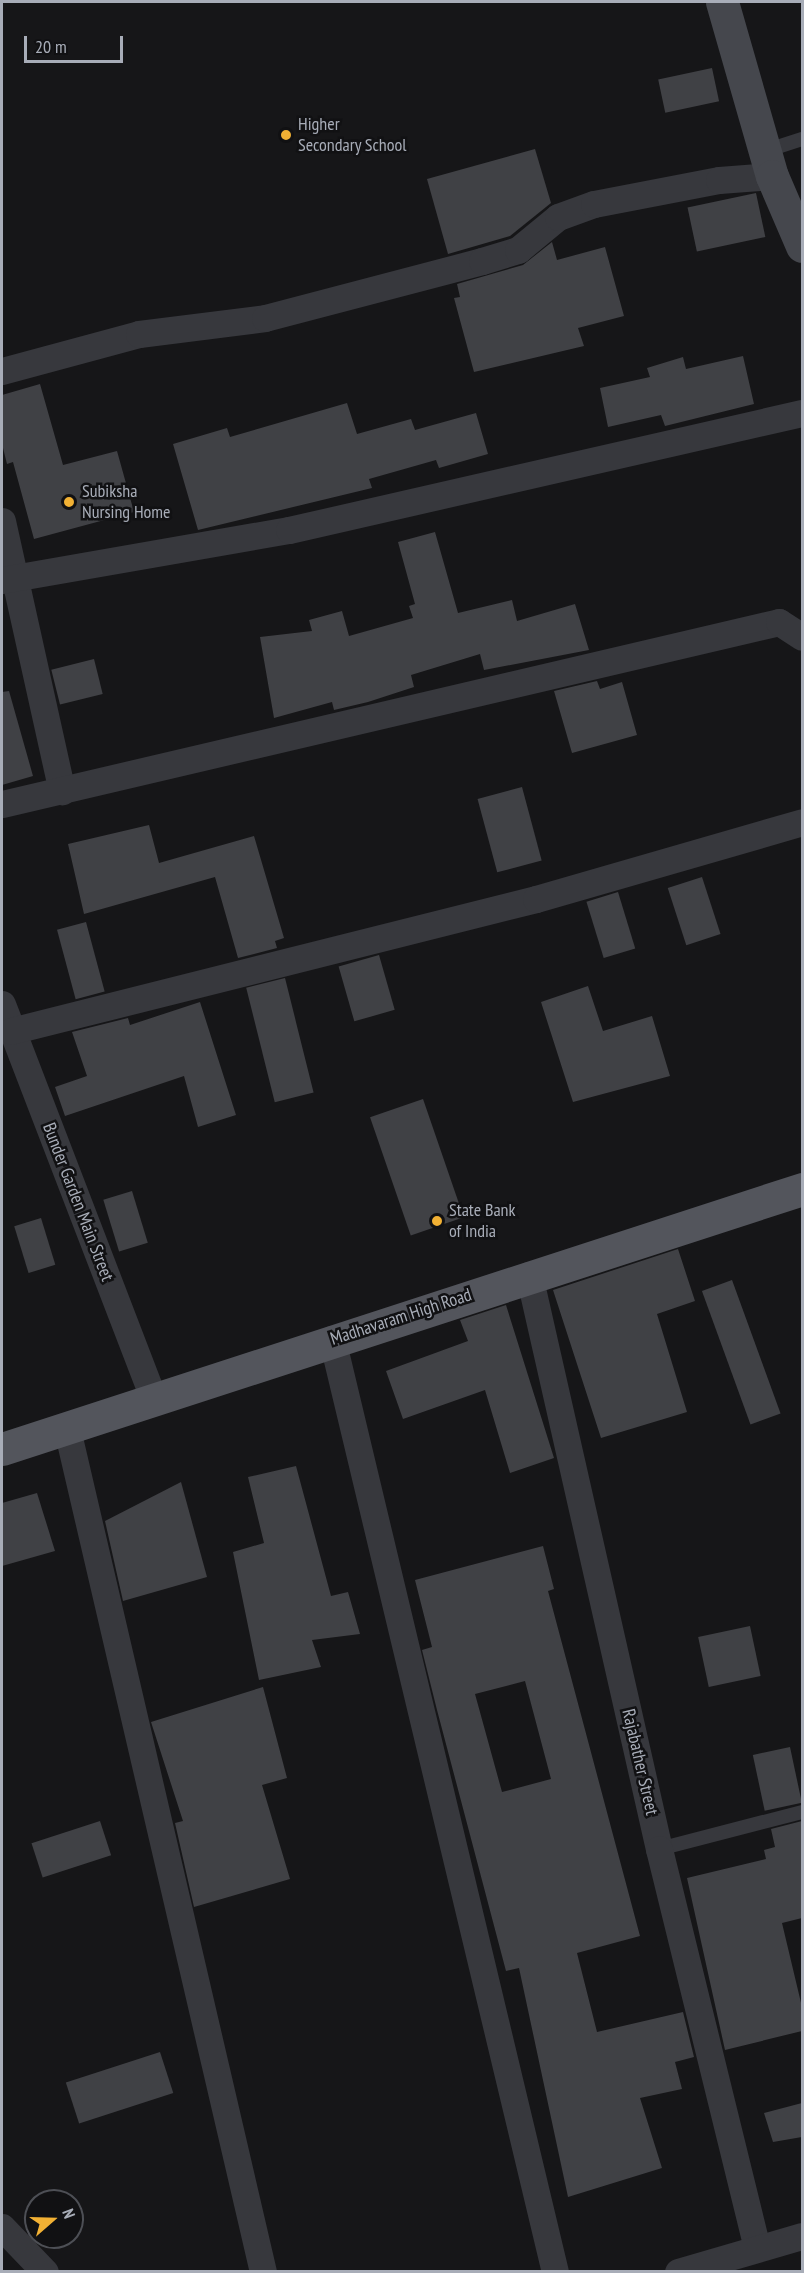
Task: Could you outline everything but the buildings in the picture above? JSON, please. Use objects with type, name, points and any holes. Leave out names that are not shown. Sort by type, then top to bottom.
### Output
[{"type":"main road","name":"Madhavaram High Road","points":[[2,1449],[154,1401],[332,1339],[802,1189]]},
{"type":"street","points":[[722,2],[768,164],[802,246]]},
{"type":"street","points":[[2,370],[139,334],[265,318],[491,258],[518,250],[558,217],[594,204],[719,180],[768,164]]},
{"type":"street","points":[[8,579],[289,531],[802,412]]},
{"type":"street","points":[[2,521],[8,579],[62,791]]},
{"type":"street","points":[[2,804],[779,622],[802,637]]},
{"type":"street","points":[[11,1031],[513,905],[802,822]]},
{"type":"street","name":"Bunder Garden Main Street","points":[[2,1004],[154,1401]]},
{"type":"street","name":"Rajabather Street","points":[[529,1275],[659,1849],[757,2247]]},
{"type":"street","points":[[332,1339],[555,2271]]},
{"type":"street","points":[[67,1429],[263,2271]]},
{"type":"street","points":[[2,2227],[45,2271]]},
{"type":"street","points":[[694,2269],[757,2247],[802,2236]]},
{"type":"lane","points":[[768,164],[802,139]]},
{"type":"lane","points":[[659,1849],[802,1812]]},
{"type":"place","name":"Higher Secondary School","points":[[286,135]]},
{"type":"place","name":"Subiksha Nursing Home","points":[[69,502]]},
{"type":"place","name":"State Bank of India","points":[[437,1221]]}]
